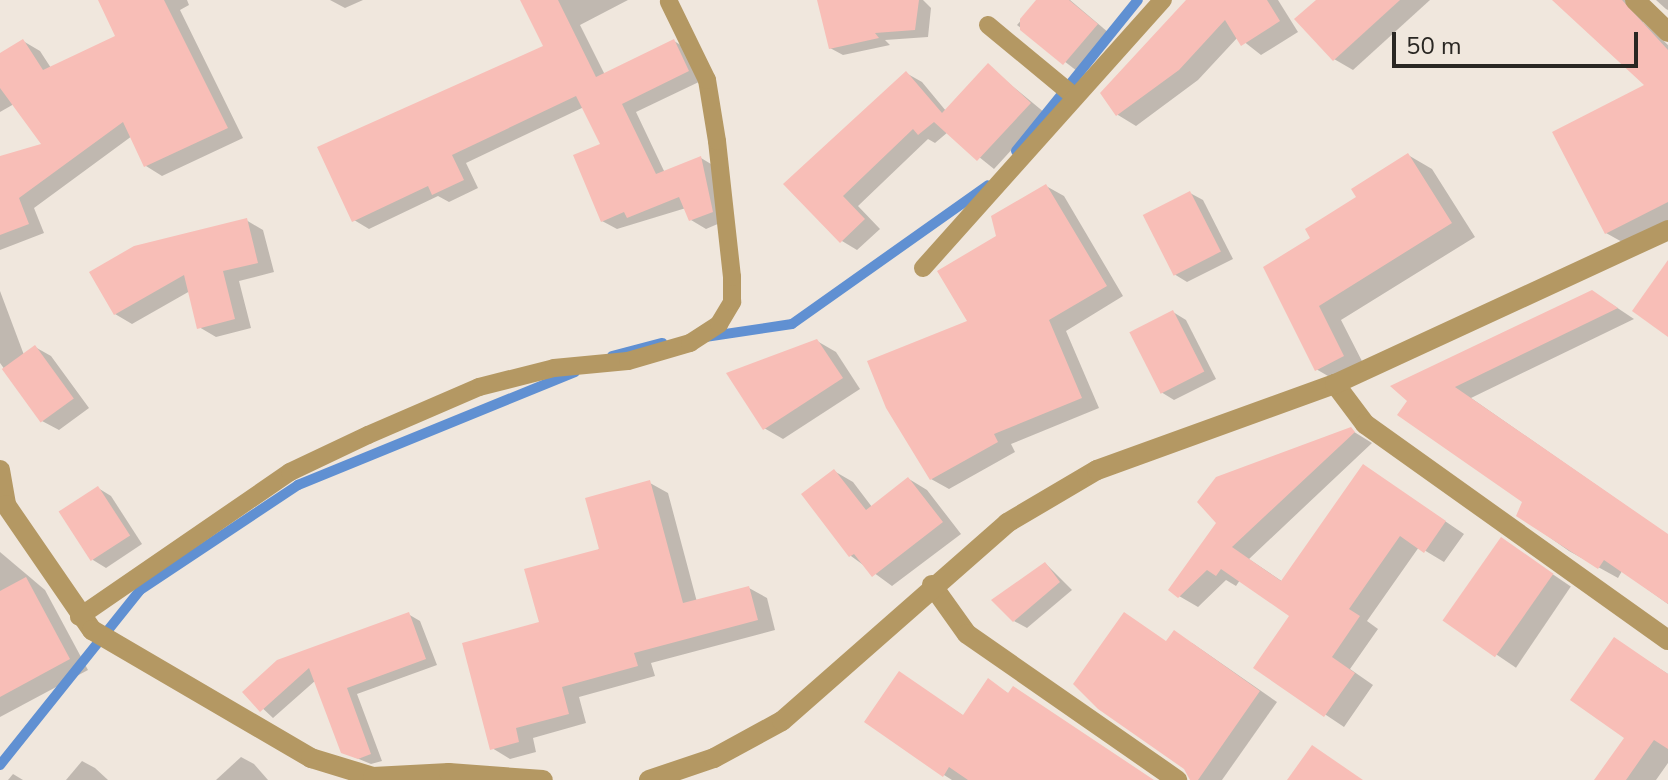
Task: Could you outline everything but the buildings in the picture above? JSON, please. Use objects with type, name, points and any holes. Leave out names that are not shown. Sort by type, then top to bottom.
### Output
[{"type":"street","points":[[1635,0],[1668,32]]},
{"type":"street","points":[[649,780],[714,758],[782,721],[932,585],[1007,523],[1097,470],[1335,384],[1668,230]]},
{"type":"street","points":[[1335,384],[1365,424],[1668,640]]},
{"type":"street","points":[[0,470],[3,507],[86,623],[114,645],[311,758],[373,777],[449,773],[543,780]]},
{"type":"street","points":[[932,585],[967,634],[1177,780]]},
{"type":"lane","points":[[923,268],[1163,0]]},
{"type":"lane","points":[[86,623],[290,472],[368,435],[479,387],[554,368],[628,361],[690,343],[719,324],[732,302],[732,290],[717,141],[707,80],[669,2]]},
{"type":"lane","points":[[988,25],[1075,97]]},
{"type":"waterway","points":[[1016,151],[1138,0]]},
{"type":"waterway","points":[[705,337],[792,324],[988,185]]},
{"type":"waterway","points":[[612,356],[662,343]]},
{"type":"waterway","points":[[0,765],[140,590],[298,485],[575,372]]}]
